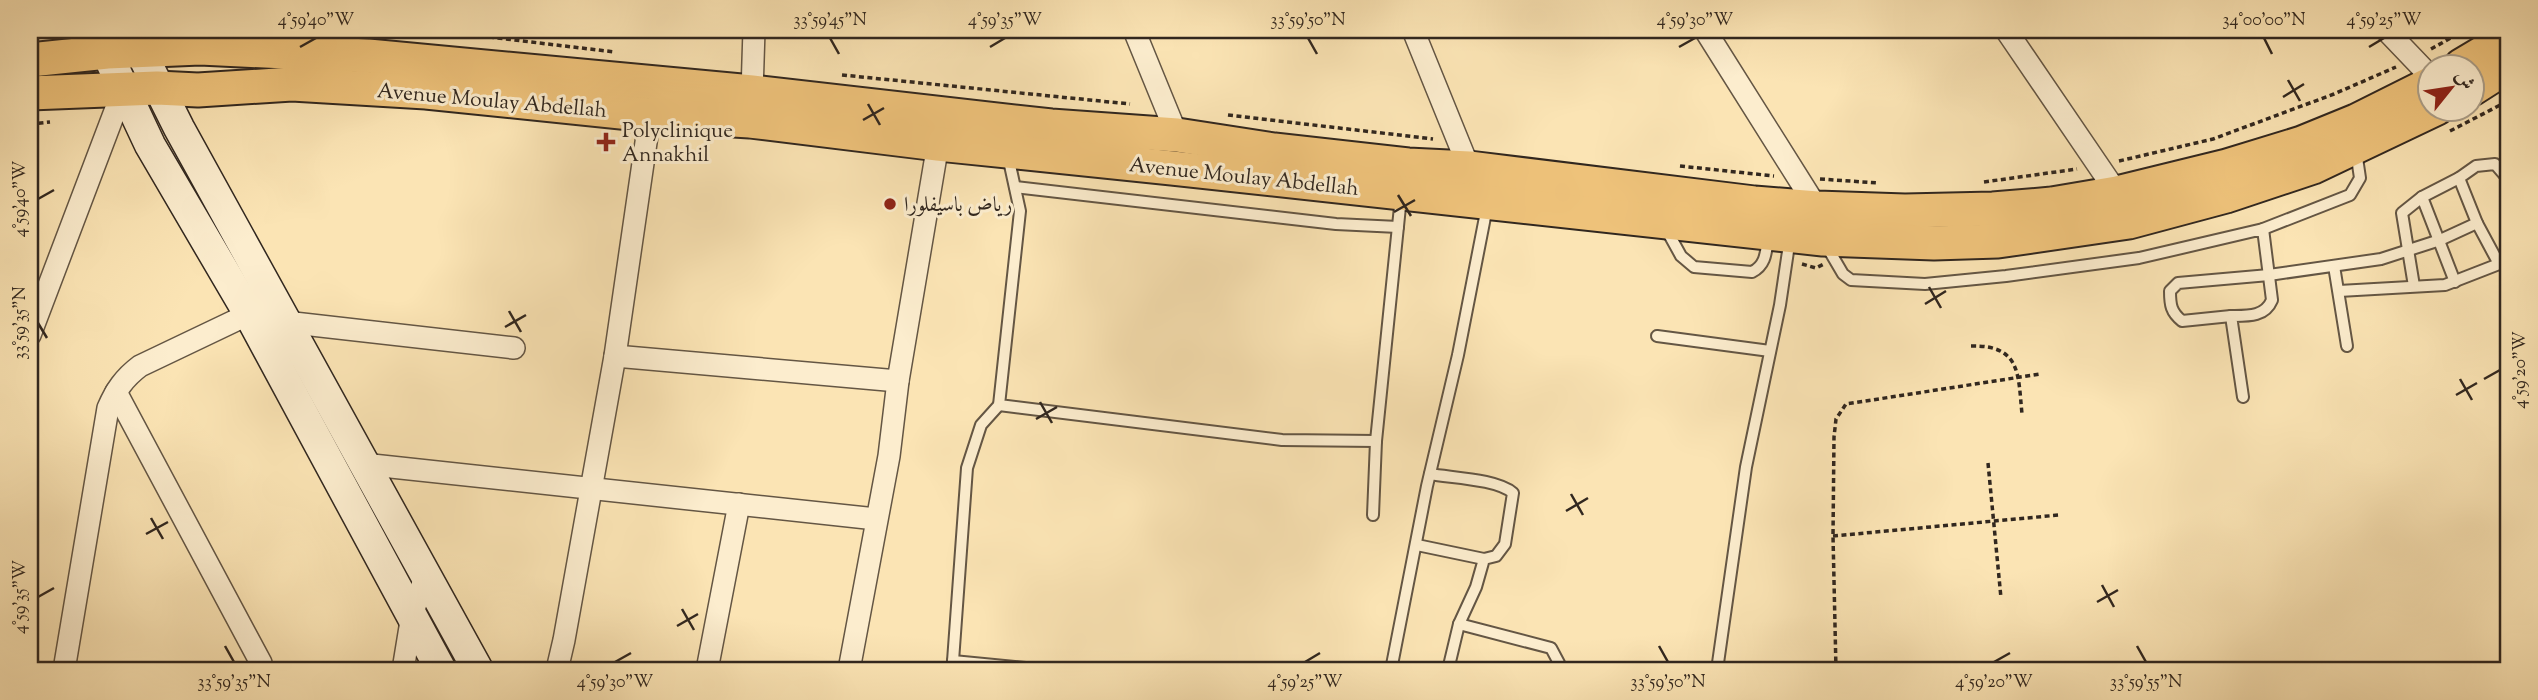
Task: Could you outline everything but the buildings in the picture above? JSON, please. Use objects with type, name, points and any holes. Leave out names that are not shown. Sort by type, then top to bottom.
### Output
[{"type":"main road","points":[[2485,52],[2508,38]]},
{"type":"main road","name":"Avenue Moulay Abdellah","points":[[30,60],[118,41],[200,48],[293,41],[442,62],[752,92],[1051,126],[1177,135],[1274,150],[1408,165],[1469,167],[1686,195],[1800,229],[1905,211],[1993,209],[2052,204],[2117,193],[2227,166],[2302,143],[2356,121],[2416,91]]},
{"type":"main road","points":[[2486,80],[2508,66]]},
{"type":"main road","name":"Avenue Moulay Abdellah","points":[[30,93],[52,90],[198,90],[292,85],[400,90],[650,115],[750,121],[1488,204],[1662,221],[1800,229],[1934,243],[1998,242],[2129,222],[2252,188],[2312,167],[2416,118]]},
{"type":"street","points":[[752,92],[754,30]]},
{"type":"street","points":[[1134,30],[1177,135]]},
{"type":"street","points":[[1413,30],[1469,167]]},
{"type":"street","points":[[1705,30],[1800,229]]},
{"type":"street","points":[[2006,30],[2117,193]]},
{"type":"street","points":[[2386,30],[2416,61]]},
{"type":"street","points":[[118,41],[158,88],[478,670]]},
{"type":"street","points":[[118,41],[123,90],[150,145],[249,314],[441,670]]},
{"type":"street","points":[[32,323],[123,90]]},
{"type":"street","points":[[557,670],[614,356],[650,115]]},
{"type":"street","points":[[849,670],[889,456],[898,381],[937,144]]},
{"type":"street","points":[[64,670],[108,408],[116,392],[126,377],[140,366],[249,314]]},
{"type":"street","points":[[285,322],[514,348]]},
{"type":"street","points":[[614,356],[898,381]]},
{"type":"street","points":[[116,392],[254,650],[262,670]]},
{"type":"street","points":[[363,464],[876,519]]},
{"type":"street","points":[[707,670],[739,504]]},
{"type":"street","points":[[403,670],[412,615],[426,574]]},
{"type":"lane","points":[[1800,229],[1851,280],[1925,284],[2128,260],[2263,229],[2350,195],[2360,178],[2356,146]]},
{"type":"lane","points":[[1007,151],[1020,211],[999,405],[981,425],[967,468],[954,666],[1046,670]]},
{"type":"lane","points":[[2414,286],[2402,213],[2422,197],[2484,163],[2495,164],[2508,179]]},
{"type":"lane","points":[[2339,291],[2455,282],[2504,261],[2477,223],[2459,178]]},
{"type":"lane","points":[[1015,187],[1336,224],[1398,227]]},
{"type":"lane","points":[[1373,515],[1376,441],[1401,194]]},
{"type":"lane","points":[[2422,197],[2455,282]]},
{"type":"lane","points":[[1391,670],[1488,204]]},
{"type":"lane","points":[[2263,229],[2269,275],[2272,300],[2268,309],[2260,314],[2182,321],[2173,314],[2170,291],[2178,283],[2269,275],[2381,260],[2407,253],[2477,223]]},
{"type":"lane","points":[[1717,670],[1746,467],[1770,351],[1800,229]]},
{"type":"lane","points":[[2334,266],[2347,346]]},
{"type":"lane","points":[[2231,316],[2243,397]]},
{"type":"lane","points":[[1657,336],[1770,351]]},
{"type":"lane","points":[[999,405],[1282,440],[1376,441]]},
{"type":"lane","points":[[1417,545],[1484,559],[1496,556],[1504,544],[1513,494],[1507,488],[1430,474]]},
{"type":"lane","points":[[1448,670],[1460,624],[1476,587],[1484,559]]},
{"type":"lane","points":[[1460,624],[1551,648],[1559,663],[1559,670]]},
{"type":"path","points":[[30,31],[44,30]]},
{"type":"path","points":[[30,124],[50,122]]},
{"type":"path","points":[[1971,346],[1992,345],[2008,354],[2018,377],[2022,414]]},
{"type":"path","points":[[1836,670],[1834,437],[1836,419],[1846,404],[2040,374]]},
{"type":"path","points":[[1987,463],[2001,598]]},
{"type":"path","points":[[1833,536],[2059,515]]},
{"type":"place","name":"Polyclinique Annakhil","points":[[606,142]]},
{"type":"place","name":"رياض باسيفلورا","points":[[890,204]]}]
